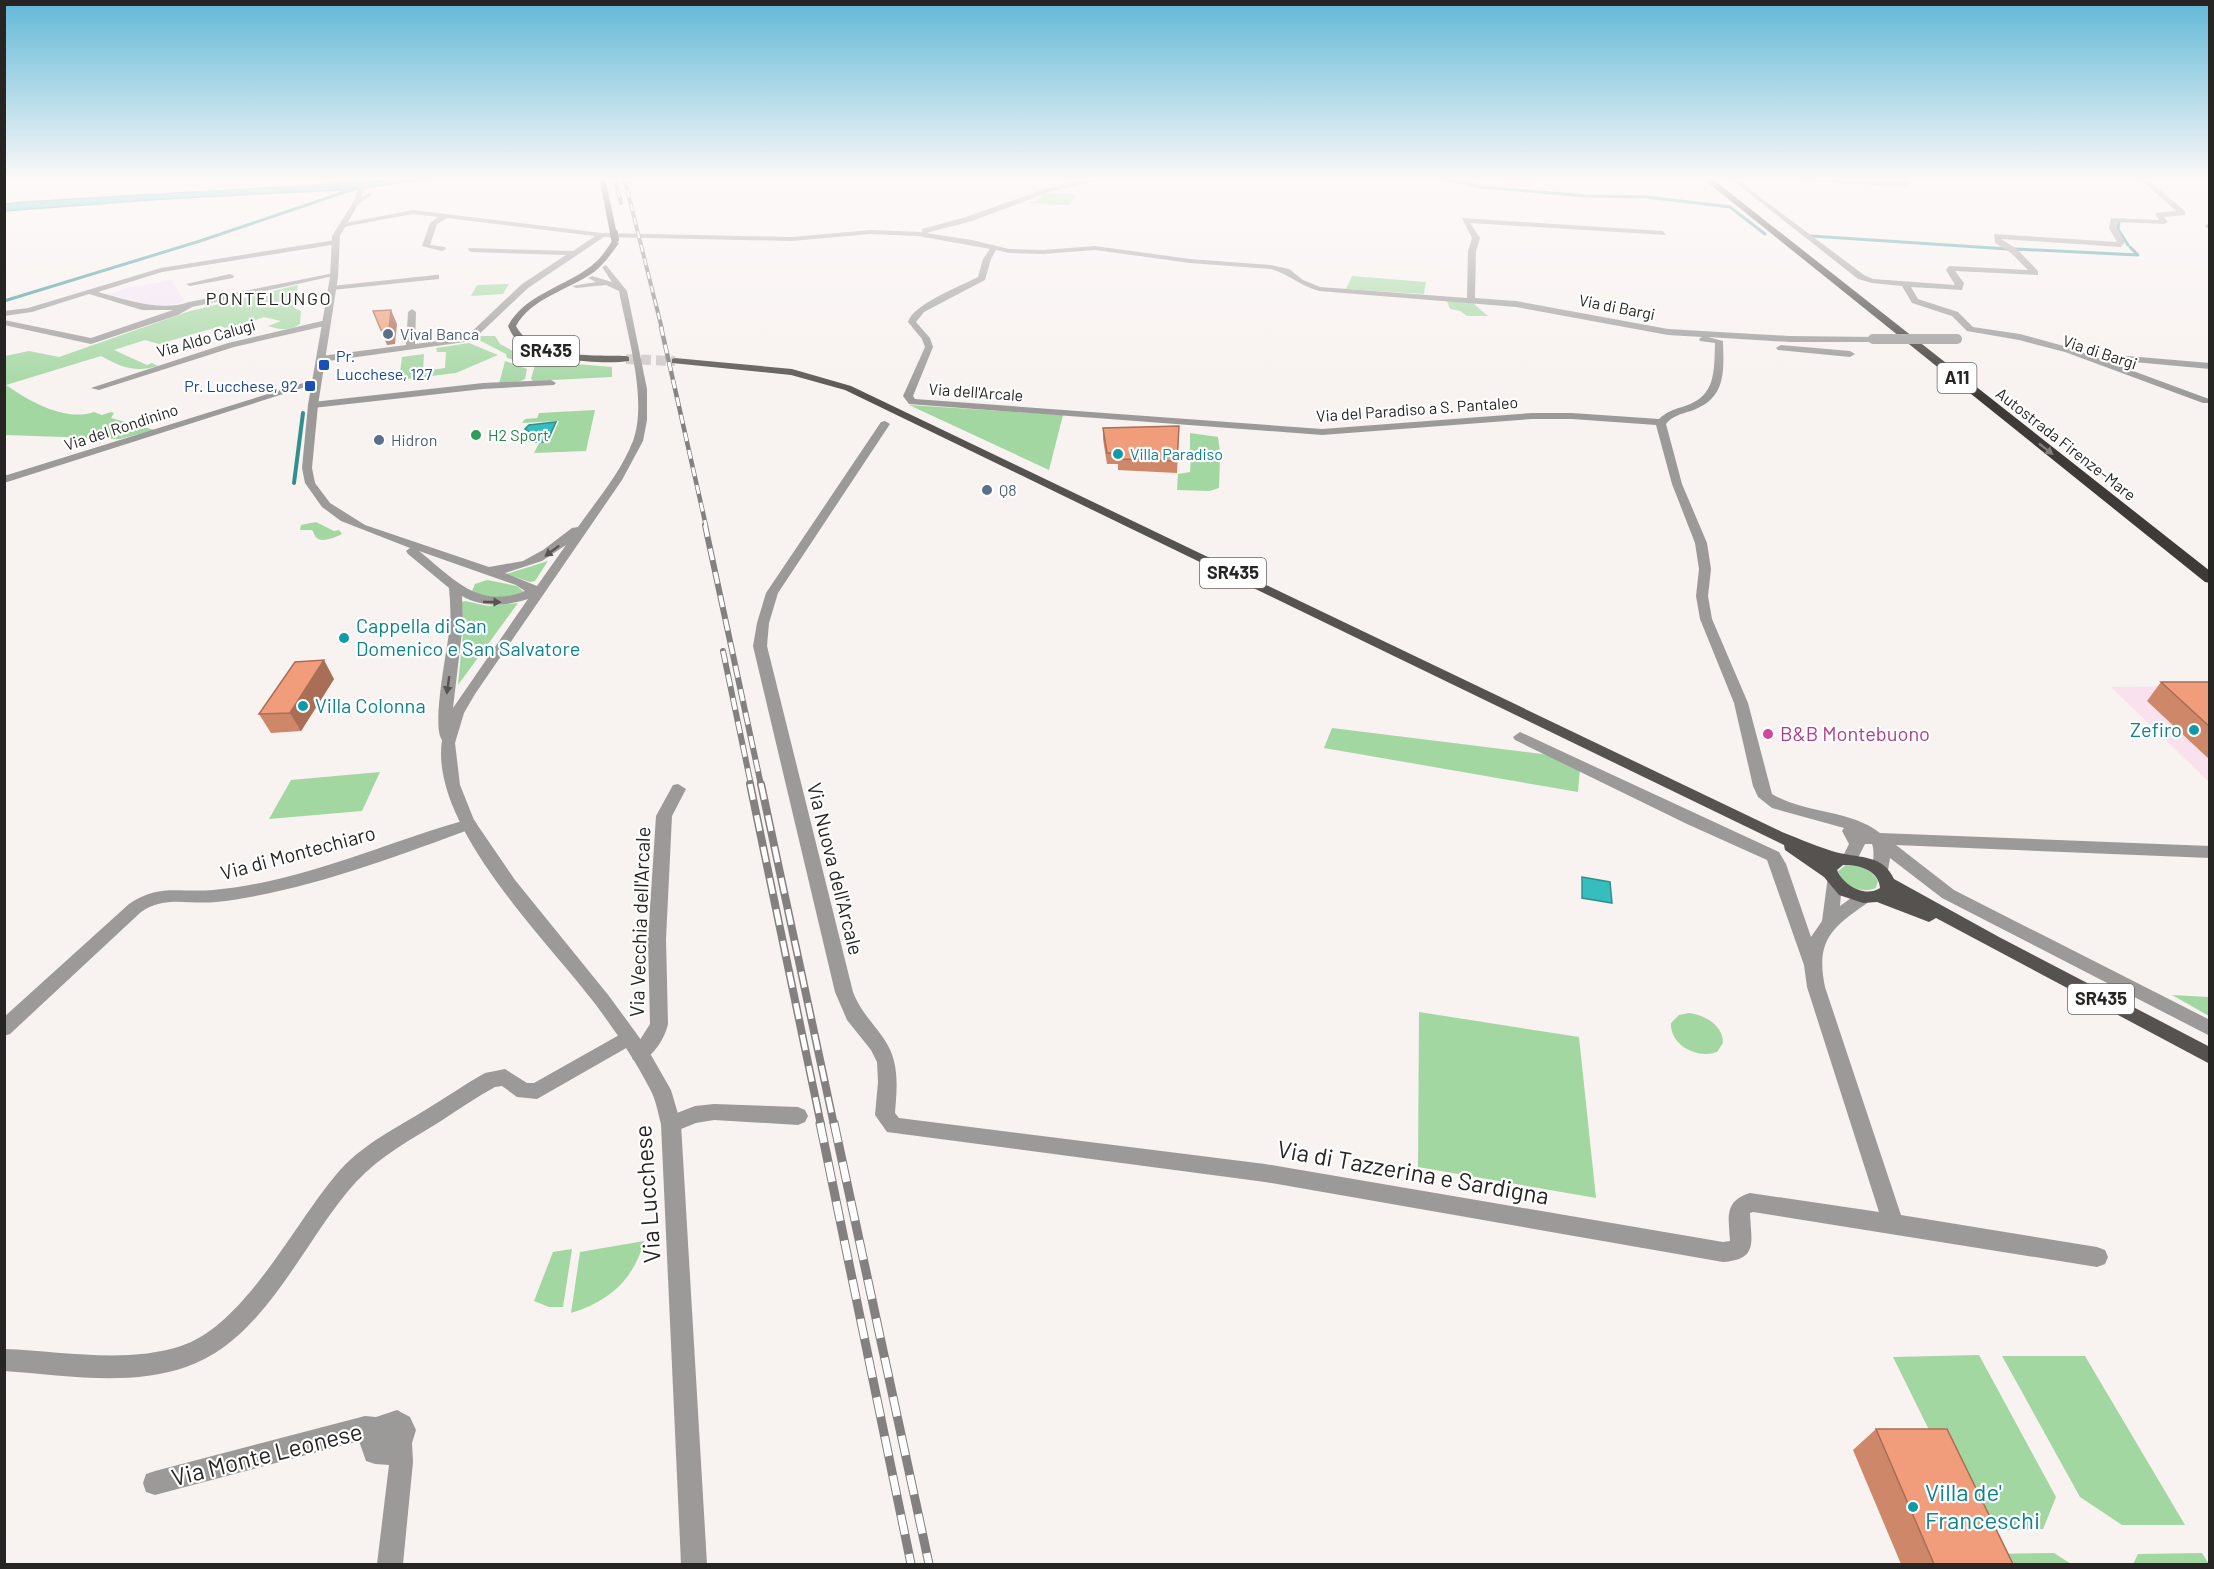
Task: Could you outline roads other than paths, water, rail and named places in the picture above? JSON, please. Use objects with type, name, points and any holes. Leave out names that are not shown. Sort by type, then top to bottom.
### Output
[{"type":"highway","name":"Autostrada Firenze-Mare","points":[[1797,250],[2210,579]]},
{"type":"highway","name":"Autostrada Firenze-Mare","points":[[1809,250],[2210,563]]},
{"type":"main road","points":[[535,302],[591,276],[609,250]]},
{"type":"main road","points":[[606,267],[618,254],[618,250]]},
{"type":"main road","name":"SR435","points":[[606,267],[576,286],[535,302],[519,314],[512,324],[515,336],[535,349],[560,354],[626,358]]},
{"type":"main road","name":"SR435","points":[[675,361],[792,372],[848,388],[1776,836]]},
{"type":"main road","points":[[1776,836],[1845,858]]},
{"type":"main road","points":[[1776,836],[1832,877]]},
{"type":"main road","points":[[1832,877],[1831,864],[1845,858]]},
{"type":"main road","name":"SR435","points":[[1845,858],[1870,864],[1879,882],[2210,1056]]},
{"type":"main road","name":"SR435","points":[[1832,877],[1847,891],[1879,882]]},
{"type":"street","points":[[4,314],[29,310],[172,267],[286,250]]},
{"type":"street","name":"Via Lucchese","points":[[335,250],[334,275],[313,405],[307,468],[310,483],[326,505],[345,519],[403,543],[520,582],[538,593]]},
{"type":"street","points":[[480,250],[575,253]]},
{"type":"street","points":[[321,359],[459,341],[472,337],[523,288],[579,250]]},
{"type":"street","name":"Via dell'Arcale","points":[[992,250],[987,258],[982,278],[921,310],[914,317],[912,322],[926,338],[929,347],[909,391],[909,400],[927,405],[1104,416]]},
{"type":"street","name":"Via di Bargi","points":[[1015,250],[1059,250]]},
{"type":"street","name":"Via di Bargi","points":[[1111,250],[1190,261],[1266,266],[1286,271],[1300,282],[1319,289],[1525,305],[1668,332],[1790,339],[1957,339],[2003,342],[2043,350],[2208,401]]},
{"type":"street","points":[[1471,300],[1472,250]]},
{"type":"street","points":[[1826,250],[1861,277],[1872,282],[1959,288],[1960,283],[1950,270],[1952,268],[2035,273],[2013,250]]},
{"type":"street","points":[[606,267],[621,287]]},
{"type":"street","points":[[190,284],[228,274],[245,292]]},
{"type":"street","points":[[87,291],[146,308],[174,308],[334,275]]},
{"type":"street","points":[[591,276],[614,278]]},
{"type":"street","points":[[591,276],[606,284]]},
{"type":"street","points":[[332,288],[436,277]]},
{"type":"street","points":[[576,286],[606,284],[621,287]]},
{"type":"street","points":[[1905,284],[1915,301],[1955,314],[1970,329],[2027,338],[2092,358],[2208,401]]},
{"type":"street","name":"Via Lucchese","points":[[448,743],[457,713],[468,694],[596,512],[626,467],[635,447],[642,420],[642,393],[621,287]]},
{"type":"street","points":[[4,322],[91,341],[175,313],[189,305]]},
{"type":"street","points":[[410,347],[412,312]]},
{"type":"street","name":"Via Aldo Calugi","points":[[96,388],[231,345],[326,323]]},
{"type":"street","points":[[1668,332],[1719,341],[1850,354]]},
{"type":"street","points":[[1719,341],[1717,378],[1710,398],[1702,404],[1666,417],[1661,422],[1677,484],[1701,543],[1705,568],[1702,596],[1706,619],[1741,702],[1762,792],[1777,804],[1840,820],[1864,829],[1954,898],[2210,1029]]},
{"type":"street","points":[[2092,358],[2105,357],[2210,366]]},
{"type":"street","name":"Via del Rondinino","points":[[4,480],[316,382]]},
{"type":"street","points":[[313,405],[476,387],[551,383]]},
{"type":"street","name":"Via del Paradiso a S. Pantaleo","points":[[1104,416],[1322,432],[1532,416],[1572,416],[1661,422]]},
{"type":"street","name":"Via Nuova dell'Arcale","points":[[885,424],[772,593],[763,623],[760,653],[844,992],[853,1015],[878,1045],[886,1062],[888,1082],[885,1115]]},
{"type":"street","name":"Via Lucchese","points":[[482,571],[515,568],[538,560],[556,549],[596,512]]},
{"type":"street","name":"Via Lucchese","points":[[403,543],[470,597],[486,602],[508,601],[538,593]]},
{"type":"street","name":"Via Lucchese","points":[[455,585],[457,623],[444,733],[448,743],[452,785],[469,824],[509,884],[634,1046],[661,1090],[671,1124],[694,1564]]},
{"type":"street","points":[[1520,737],[1692,820],[1773,856],[1778,864],[1810,960],[1816,987],[1893,1224]]},
{"type":"street","name":"Via Vecchia dell'Arcale","points":[[634,1046],[657,1032],[659,1024],[657,939],[664,816],[678,789]]},
{"type":"street","points":[[1840,820],[1855,838],[1857,847],[1845,858]]},
{"type":"street","name":"Via di Montechiaro","points":[[4,1029],[135,908],[155,896],[212,897],[264,887],[298,879],[469,824]]},
{"type":"street","points":[[1855,838],[2210,852]]},
{"type":"street","points":[[1879,840],[1883,852],[1879,882]]},
{"type":"street","points":[[1810,960],[1815,944],[1830,921],[1879,882],[1914,868]]},
{"type":"street","points":[[1830,921],[1832,877]]},
{"type":"street","points":[[4,1360],[122,1365],[150,1364],[187,1355],[221,1335],[251,1305],[276,1275],[336,1189],[372,1155],[492,1079],[506,1077],[524,1091],[537,1091],[634,1046]]},
{"type":"street","points":[[671,1124],[695,1115],[714,1112],[798,1116]]},
{"type":"street","name":"Via di Tazzerina e Sardigna","points":[[885,1115],[890,1123],[906,1128],[1265,1173],[1723,1252],[1736,1251],[1741,1247],[1740,1206],[1745,1203],[1759,1203],[2097,1257]]},
{"type":"street","name":"Via Monte Leonese","points":[[155,1483],[365,1428],[379,1429],[392,1422],[400,1423],[404,1432],[400,1443],[401,1462],[390,1564]]},
{"type":"water","points":[[556,422],[547,442],[525,440],[531,433],[525,429],[529,425]]},
{"type":"water","points":[[1582,877],[1610,882],[1612,903],[1582,898]]},
{"type":"waterway","points":[[4,301],[170,250]]},
{"type":"waterway","points":[[2040,250],[2138,255],[2133,250]]},
{"type":"waterway","points":[[294,483],[303,413]]},
{"type":"tunnel","points":[[626,359],[675,361]]},
{"type":"railway","points":[[642,250],[662,329]]},
{"type":"railway","points":[[661,327],[706,526]]},
{"type":"railway","points":[[705,525],[761,785]]},
{"type":"railway","points":[[723,651],[751,785]]},
{"type":"railway","points":[[750,784],[821,1125]]},
{"type":"railway","points":[[761,784],[834,1125]]},
{"type":"railway","points":[[820,1123],[911,1564]]},
{"type":"railway","points":[[834,1123],[929,1564]]},
{"type":"place","name":"Vival Banca","points":[[388,334]]},
{"type":"place","name":"Pr. Lucchese, 127","points":[[324,365]]},
{"type":"place","name":"Pr. Lucchese, 92","points":[[310,386]]},
{"type":"place","name":"H2 Sport","points":[[476,435]]},
{"type":"place","name":"Hidron","points":[[379,440]]},
{"type":"place","name":"Villa Paradiso","points":[[1118,454]]},
{"type":"place","name":"Q8","points":[[987,490]]},
{"type":"place","name":"Cappella di San Domenico e San Salvatore","points":[[344,638]]},
{"type":"place","name":"Villa Colonna","points":[[303,706]]},
{"type":"place","name":"Zefiro","points":[[2194,730]]},
{"type":"place","name":"B&B Montebuono","points":[[1768,734]]},
{"type":"place","name":"Villa de' Franceschi","points":[[1913,1507]]},
{"type":"district","name":"PONTELUNGO","points":[[269,299]]}]
